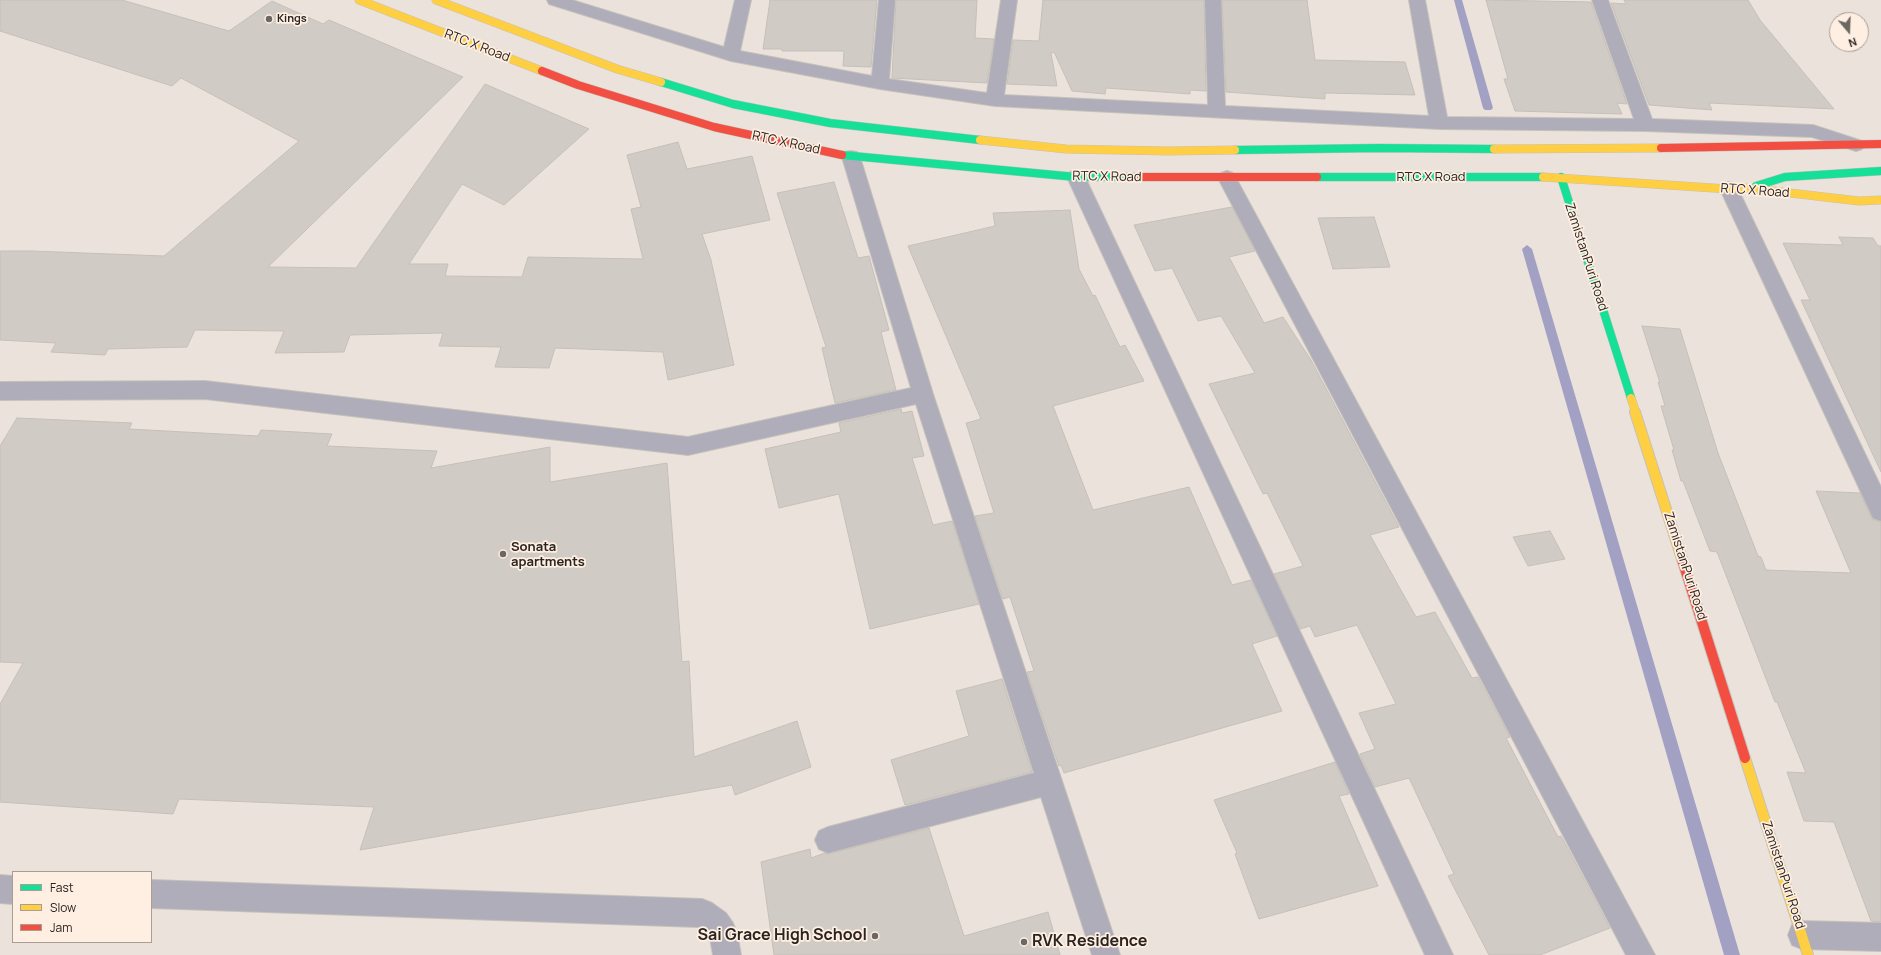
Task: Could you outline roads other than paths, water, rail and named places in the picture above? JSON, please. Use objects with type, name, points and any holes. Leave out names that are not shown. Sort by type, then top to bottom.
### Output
[{"type":"main road","name":"RTC X Road","points":[[359,0],[578,84],[716,124],[851,157],[1076,177],[1561,177],[1738,188],[1859,201],[1881,200]]},
{"type":"main road","points":[[436,0],[617,69],[730,107],[830,123],[1066,149],[1168,150],[1379,148],[1550,150],[1881,144]]},
{"type":"main road","points":[[1738,188],[1786,177],[1881,171]]},
{"type":"main road","name":"ZamistanPuri Road","points":[[1561,177],[1805,945]]},
{"type":"street","points":[[555,0],[730,55],[880,83],[995,100],[1439,123],[1645,125],[1813,131],[1856,145]]},
{"type":"street","points":[[730,55],[743,0]]},
{"type":"street","points":[[880,83],[887,0]]},
{"type":"street","points":[[995,100],[1009,0]]},
{"type":"street","points":[[1213,0],[1217,112]]},
{"type":"street","points":[[1417,0],[1439,123]]},
{"type":"street","points":[[1600,0],[1645,125]]},
{"type":"street","points":[[851,157],[923,394],[1106,955]]},
{"type":"street","points":[[1076,177],[1439,955]]},
{"type":"street","points":[[1227,178],[1641,955]]},
{"type":"street","points":[[1738,188],[1881,511]]},
{"type":"street","points":[[0,391],[205,390],[688,446],[923,394]]},
{"type":"street","points":[[828,840],[1049,782]]},
{"type":"street","points":[[0,889],[12,890]]},
{"type":"street","points":[[152,894],[702,914],[716,923],[723,933],[727,955]]},
{"type":"street","points":[[1805,945],[1881,937]]},
{"type":"waterway","points":[[1458,0],[1488,108]]},
{"type":"waterway","points":[[1527,249],[1732,955]]},
{"type":"place","name":"Kings","points":[[269,19]]},
{"type":"place","name":"Sonata apartments","points":[[503,554]]},
{"type":"place","name":"Sai Grace High School","points":[[875,936]]},
{"type":"place","name":"RVK Residence","points":[[1024,942]]}]
